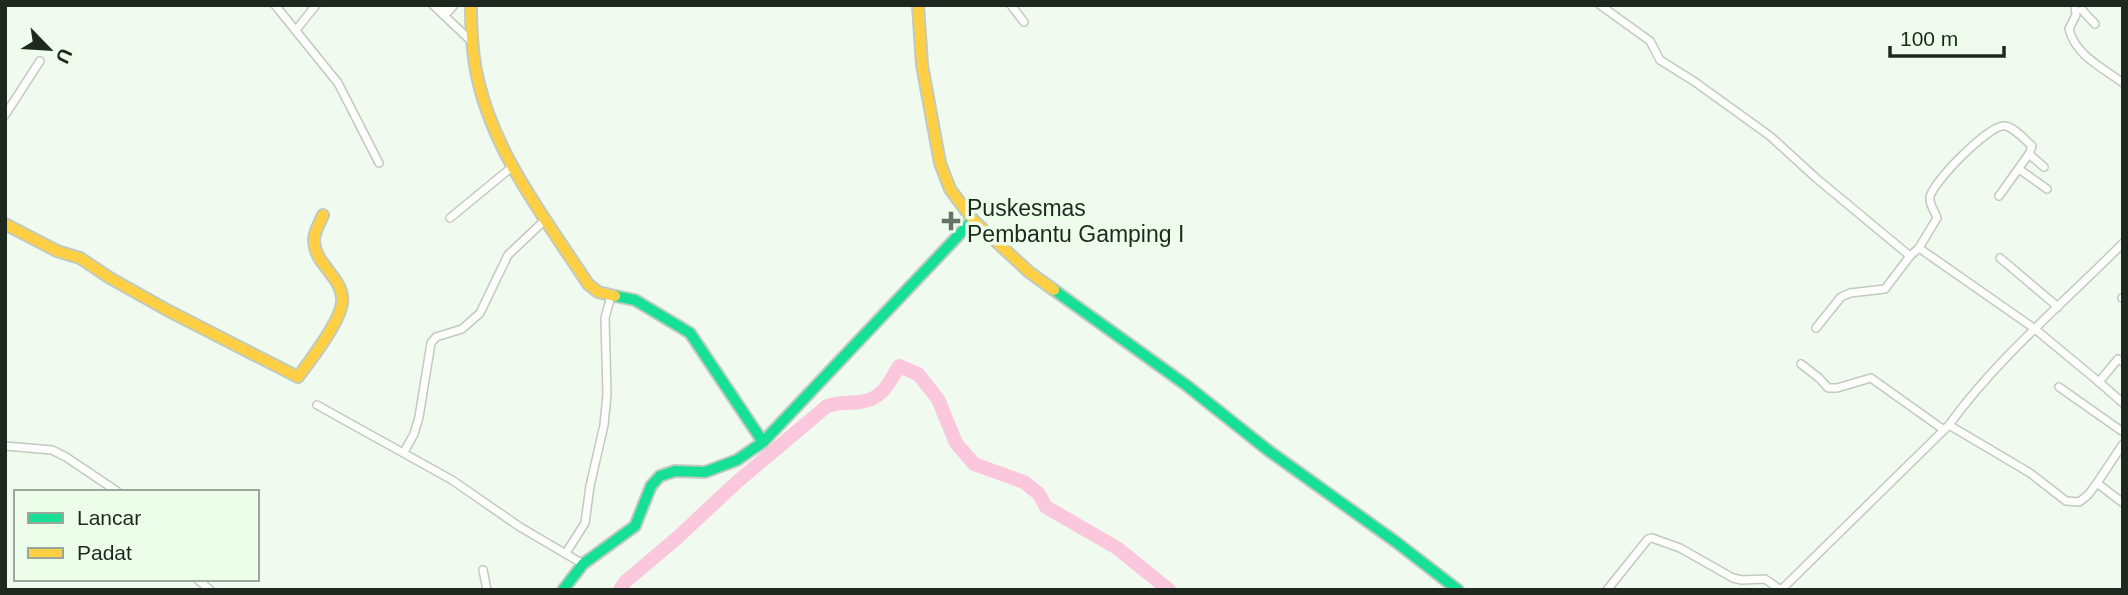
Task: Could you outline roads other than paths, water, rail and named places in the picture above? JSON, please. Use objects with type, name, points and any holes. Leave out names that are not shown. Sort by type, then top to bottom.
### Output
[{"type":"street","points":[[275,5],[338,83],[379,163]]},
{"type":"street","points":[[296,30],[316,5]]},
{"type":"street","points":[[433,5],[471,41]]},
{"type":"street","points":[[442,5],[448,12],[454,5]]},
{"type":"street","points":[[471,5],[472,58],[487,112],[512,167],[588,284],[598,292],[635,300],[690,333],[763,442]]},
{"type":"street","points":[[918,5],[922,65],[940,163],[950,189],[973,220],[1029,272],[1194,391],[1269,451],[1458,590]]},
{"type":"street","points":[[1011,5],[1024,22]]},
{"type":"street","points":[[1600,5],[1650,41],[1660,60],[1770,136],[1815,178],[1910,256]]},
{"type":"street","points":[[2095,24],[2080,9],[2068,29],[2084,55],[2123,83]]},
{"type":"street","points":[[5,114],[40,61]]},
{"type":"street","points":[[1816,328],[1841,298],[1850,293],[1885,289],[1919,248],[1937,218],[1930,195],[1935,185],[1971,147],[1994,129],[2005,126],[2032,146],[2000,196]]},
{"type":"street","points":[[2029,154],[2044,167]]},
{"type":"street","points":[[450,218],[512,167]]},
{"type":"street","points":[[2019,169],[2047,189]]},
{"type":"street","points":[[5,224],[57,251],[80,258],[167,310],[298,377],[338,317],[342,302],[339,285],[323,264],[314,246],[323,215]]},
{"type":"street","points":[[404,452],[417,425],[429,348],[433,339],[463,329],[480,313],[508,256],[546,219]]},
{"type":"street","points":[[563,590],[583,564],[635,526],[651,486],[660,476],[675,471],[705,472],[737,460],[763,442],[973,220]]},
{"type":"street","points":[[1607,590],[1648,539],[1652,538],[1680,548],[1733,578],[1765,579],[1781,590],[1947,427],[1969,397],[2123,243]]},
{"type":"street","points":[[1919,248],[2035,329],[2123,403]]},
{"type":"street","points":[[2000,258],[2059,307]]},
{"type":"street","points":[[566,553],[584,523],[604,425],[607,394],[605,318],[611,296]]},
{"type":"street","points":[[2099,382],[2118,359],[2123,362]]},
{"type":"street","points":[[1801,365],[1828,388],[1871,378],[1947,427],[2030,473],[2066,501],[2079,502],[2088,495],[2123,444]]},
{"type":"street","points":[[2059,387],[2123,432]]},
{"type":"street","points":[[317,405],[452,480],[520,527],[583,564]]},
{"type":"street","points":[[5,446],[52,450],[115,490]]},
{"type":"street","points":[[2097,483],[2121,499]]},
{"type":"street","points":[[483,570],[487,590]]},
{"type":"waterway","points":[[620,590],[625,582],[737,482],[827,406],[874,398],[888,385],[899,366],[918,374],[938,399],[956,443],[974,464],[1024,482],[1039,494],[1046,507],[1117,548],[1169,590]]},
{"type":"place","name":"Puskesmas Pembantu Gamping I","points":[[951,221]]}]
